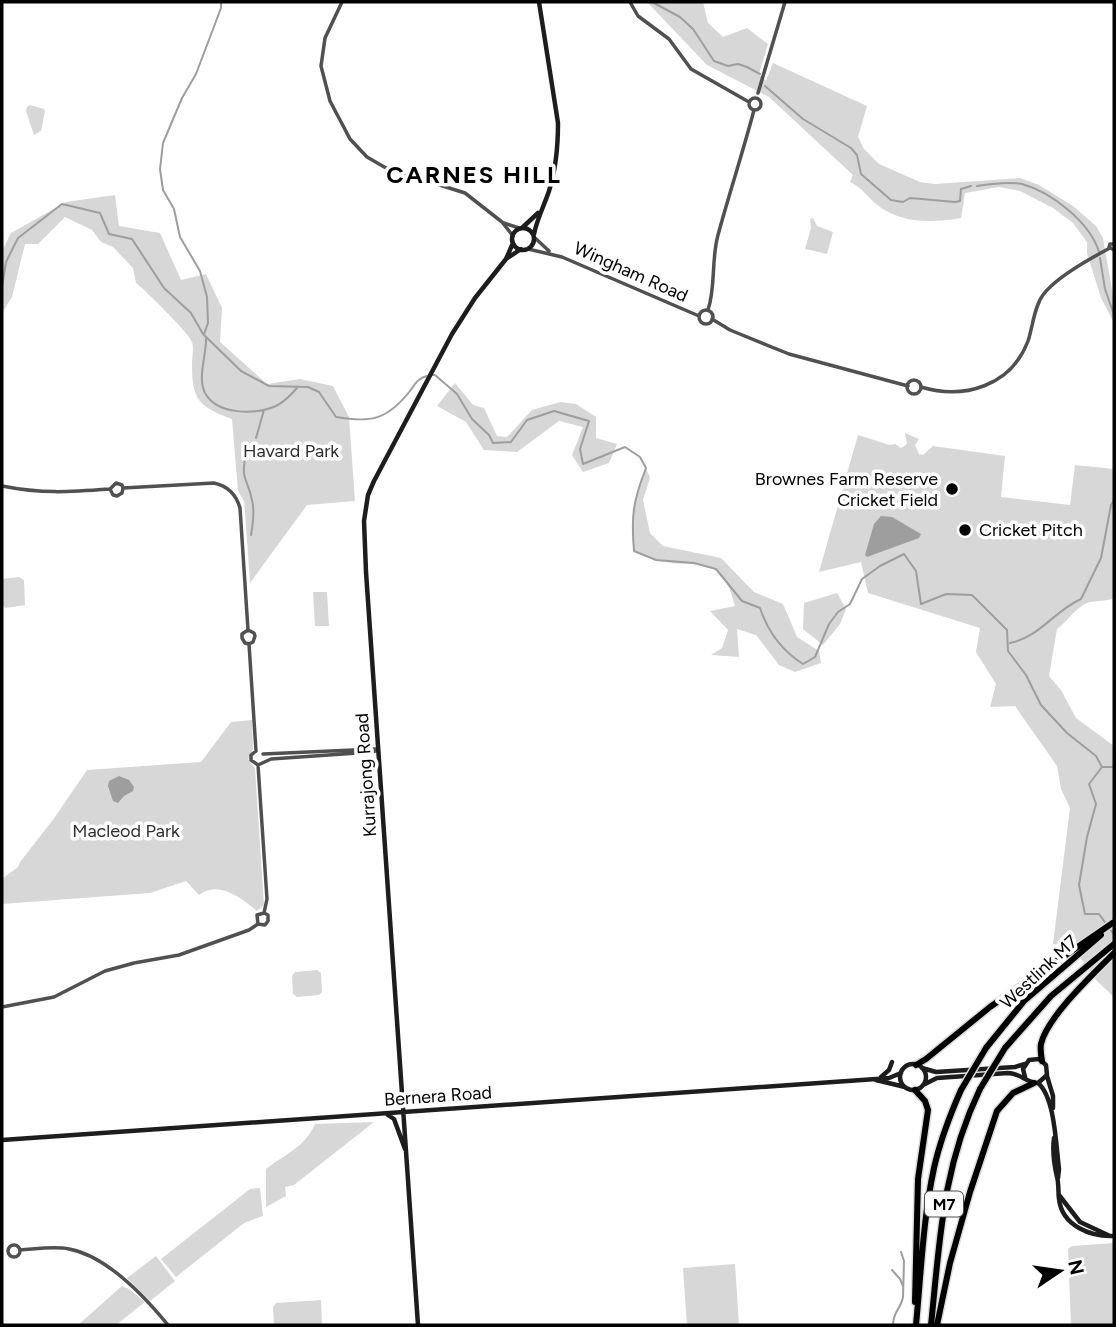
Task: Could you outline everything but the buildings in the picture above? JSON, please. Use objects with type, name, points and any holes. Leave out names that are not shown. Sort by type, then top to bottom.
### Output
[{"type":"highway","name":"Westlink M7","points":[[915,1325],[932,1179],[944,1133],[961,1090],[986,1048],[1024,1001],[1059,964],[1114,923]]},
{"type":"highway","name":"Westlink M7","points":[[931,1325],[948,1175],[960,1136],[980,1089],[1005,1048],[1035,1012],[1114,944]]},
{"type":"highway","points":[[1042,1060],[1042,1040],[1079,989],[1114,953]]},
{"type":"highway","points":[[919,1066],[989,1007],[1059,964]]},
{"type":"highway","points":[[937,1325],[950,1263],[970,1192],[1000,1106],[1013,1093],[1036,1083]]},
{"type":"highway","points":[[915,1090],[925,1101],[928,1110],[918,1179],[915,1325]]},
{"type":"main road","points":[[506,259],[533,244],[539,213],[552,180],[558,139],[539,2]]},
{"type":"main road","points":[[506,259],[513,236],[539,213]]},
{"type":"main road","points":[[520,228],[529,229],[534,236]]},
{"type":"main road","points":[[513,243],[521,249]]},
{"type":"main road","name":"Kurrajong Road","points":[[418,1325],[364,542],[365,512],[374,481],[439,357],[475,298],[506,259]]},
{"type":"main road","points":[[1052,1109],[1047,1092],[1036,1083],[1015,1073],[937,1078],[915,1090],[905,1087],[901,1081],[901,1073],[907,1065],[919,1066],[932,1072],[946,1072],[1015,1067],[1034,1059],[1042,1060],[1047,1068],[1053,1096],[1054,1169],[1058,1178],[1059,1195],[1078,1224],[1112,1236]]},
{"type":"main road","points":[[878,1078],[889,1070],[892,1062]]},
{"type":"main road","points":[[1025,1077],[1023,1069],[1027,1062]]},
{"type":"main road","points":[[919,1066],[926,1074],[923,1085]]},
{"type":"main road","name":"Bernera Road","points":[[2,1140],[889,1078],[901,1073]]},
{"type":"main road","points":[[1036,1083],[1047,1075]]},
{"type":"main road","name":"Bernera Road","points":[[878,1078],[905,1087]]},
{"type":"main road","points":[[384,1114],[394,1119],[407,1152]]},
{"type":"street","points":[[342,2],[325,38],[321,66],[330,100],[350,139],[380,165],[400,174],[465,193],[502,222],[513,236]]},
{"type":"street","points":[[630,2],[638,16],[669,38],[691,69],[748,102],[754,110]]},
{"type":"street","points":[[758,93],[785,2]]},
{"type":"street","points":[[708,310],[713,291],[713,259],[718,236],[754,110],[759,108],[760,101],[754,97],[748,102]]},
{"type":"street","points":[[502,222],[520,228]]},
{"type":"street","name":"Wingham Road","points":[[534,236],[551,253]]},
{"type":"street","points":[[908,386],[914,380],[921,387],[937,392],[962,392],[984,387],[1002,376],[1017,362],[1025,348],[1044,295],[1055,283],[1112,249],[1110,244],[1114,244]]},
{"type":"street","name":"Wingham Road","points":[[528,248],[551,253],[699,316]]},
{"type":"street","points":[[708,310],[702,311],[699,316],[701,321],[705,323],[712,319]]},
{"type":"street","points":[[708,310],[712,319]]},
{"type":"street","points":[[712,319],[730,330],[789,354],[908,386]]},
{"type":"street","points":[[908,386],[913,393],[918,392],[921,387]]},
{"type":"street","points":[[2,486],[47,493],[110,489],[116,482],[123,488],[210,483],[223,485],[233,493],[240,508],[248,630]]},
{"type":"street","points":[[110,489],[113,495],[119,496],[123,488]]},
{"type":"street","points":[[248,630],[242,634],[242,638],[249,644]]},
{"type":"street","points":[[248,630],[255,636],[249,644]]},
{"type":"street","points":[[249,644],[256,751],[250,758],[254,764],[271,759],[378,750]]},
{"type":"street","points":[[256,751],[263,754],[372,748],[378,750]]},
{"type":"street","points":[[263,754],[261,763],[267,899],[264,913]]},
{"type":"street","points":[[258,924],[256,917],[264,913]]},
{"type":"street","points":[[2,1007],[54,997],[105,971],[179,955],[258,924],[263,926],[268,923],[269,917],[264,913]]},
{"type":"street","points":[[8,1252],[13,1245],[20,1250],[60,1248],[83,1254],[125,1280],[168,1325]]},
{"type":"street","points":[[8,1252],[15,1257],[20,1250]]},
{"type":"street","points":[[2,1252],[8,1252]]},
{"type":"green space","points":[[647,2],[703,2],[708,23],[723,37],[747,28],[768,44],[759,74],[766,81],[773,63],[867,106],[858,137],[864,149],[879,164],[920,182],[935,184],[1020,178],[1039,185],[1073,206],[1096,226],[1103,238],[1114,301],[1114,323],[1101,298],[1087,253],[1087,242],[1073,223],[1053,208],[1020,191],[999,187],[965,193],[961,218],[939,221],[906,219],[885,211],[850,182],[853,175],[769,97],[707,65]]},
{"type":"green space","points":[[30,105],[45,111],[41,131],[34,135],[26,111]]},
{"type":"green space","name":"Havard Park","points":[[115,195],[119,226],[160,233],[181,280],[206,274],[222,308],[220,342],[267,384],[300,379],[333,386],[349,417],[355,501],[307,505],[250,583],[244,501],[238,491],[232,419],[211,410],[199,400],[193,386],[192,342],[175,321],[136,283],[133,268],[113,247],[101,242],[92,230],[65,217],[38,244],[25,244],[12,297],[2,313],[2,251],[11,233],[66,202]]},
{"type":"green space","points":[[813,218],[817,226],[833,232],[827,254],[805,249],[811,228],[810,219]]},
{"type":"green space","points":[[455,383],[473,405],[484,408],[497,436],[507,437],[532,410],[560,402],[576,404],[596,417],[596,438],[617,444],[609,463],[583,472],[572,455],[583,427],[559,421],[517,452],[484,450],[466,422],[437,406]]},
{"type":"green space","points":[[905,433],[919,439],[915,445],[919,454],[923,455],[933,446],[1005,456],[1001,497],[1070,505],[1075,465],[1114,469],[1114,598],[1087,603],[1078,608],[1057,629],[1049,676],[1061,690],[1076,718],[1114,746],[1114,997],[1097,981],[1072,946],[1053,944],[1070,808],[1061,789],[1057,766],[1015,706],[990,707],[996,684],[976,652],[980,628],[868,593],[861,562],[819,572],[858,435],[901,448],[907,444]]},
{"type":"green space","points":[[646,468],[650,478],[643,500],[650,533],[663,546],[721,558],[754,592],[783,604],[797,637],[819,651],[821,663],[795,672],[779,665],[756,635],[737,629],[739,657],[711,655],[722,648],[728,630],[710,611],[735,606],[729,588],[714,569],[655,560],[634,551],[634,509]]},
{"type":"green space","points":[[19,577],[24,580],[25,605],[5,608],[2,604],[2,579]]},
{"type":"green space","points":[[313,592],[327,592],[329,626],[315,626]]},
{"type":"green space","points":[[837,593],[846,609],[840,624],[823,645],[803,629],[804,603]]},
{"type":"green space","name":"Macleod Park","points":[[252,720],[253,749],[248,759],[255,768],[264,905],[257,911],[230,892],[214,889],[199,895],[186,881],[150,893],[2,904],[2,879],[18,867],[87,770],[201,762],[231,722]]},
{"type":"green space","points":[[317,970],[321,973],[322,992],[319,995],[297,997],[293,994],[292,976],[295,972]]},
{"type":"green space","points":[[374,1122],[294,1185],[285,1187],[286,1196],[266,1207],[266,1169],[300,1145],[315,1124]]},
{"type":"green space","points":[[260,1188],[263,1216],[244,1223],[176,1277],[161,1259],[250,1189]]},
{"type":"green space","points":[[1114,1243],[1114,1325],[1071,1325],[1068,1249],[1072,1246]]},
{"type":"green space","points":[[156,1256],[175,1281],[150,1301],[127,1278]]},
{"type":"green space","points":[[735,1264],[739,1325],[687,1325],[683,1268]]},
{"type":"green space","points":[[122,1286],[145,1302],[116,1325],[78,1325]]},
{"type":"green space","points":[[321,1300],[322,1325],[274,1325],[273,1307],[276,1303]]},
{"type":"shaded area","points":[[881,516],[892,517],[921,534],[919,538],[867,557],[865,555],[874,524]]},
{"type":"shaded area","points":[[119,776],[129,780],[134,787],[133,791],[118,803],[113,801],[108,786],[109,781]]},
{"type":"waterway","points":[[204,334],[208,323],[207,297],[200,271],[180,237],[174,209],[163,190],[160,169],[163,143],[182,98],[196,74],[221,2]]},
{"type":"waterway","points":[[652,2],[680,17],[693,29],[714,61],[728,66],[738,64],[760,74]]},
{"type":"waterway","points":[[765,86],[803,119],[851,148],[857,155],[861,174],[891,200],[903,202],[910,198],[955,202],[960,201],[961,189],[971,186]]},
{"type":"waterway","points":[[977,186],[1017,183],[1045,194],[1078,219],[1099,252]]},
{"type":"waterway","points":[[2,287],[6,262],[18,238],[62,204],[100,213],[109,234],[132,239],[164,288],[191,313],[203,334],[241,371],[269,386],[308,387],[319,392],[336,417],[359,420],[386,414],[402,401],[421,378],[427,376]]},
{"type":"waterway","points":[[1100,258],[1105,289],[1114,315]]},
{"type":"waterway","points":[[206,337],[203,387],[205,393],[218,406],[247,412],[267,409],[282,402],[297,388]]},
{"type":"waterway","points":[[432,375],[457,394],[472,419],[489,435],[493,443],[511,442],[527,420],[554,411],[589,421],[580,449],[583,464],[625,447],[640,457],[646,468],[634,509],[634,551],[656,560],[694,563],[716,569],[742,601],[760,608],[776,640],[803,664],[815,657],[829,624],[838,612],[850,604],[862,579],[904,554],[916,571],[921,604],[946,594],[972,595],[1007,630],[1008,651],[1026,675],[1041,705],[1067,733],[1096,756],[1102,767],[1089,784],[1096,804],[1079,885],[1085,914],[1099,914],[1107,925]]},
{"type":"waterway","points":[[256,438],[264,410]]},
{"type":"waterway","points":[[246,455],[244,475],[253,509],[251,535]]},
{"type":"waterway","points":[[1010,643],[1039,630],[1081,599],[1101,558],[1114,500]]},
{"type":"waterway","points":[[1102,767],[1114,767]]},
{"type":"waterway","points":[[1110,929],[1114,935]]},
{"type":"waterway","points":[[893,1325],[903,1297],[904,1261],[901,1252]]},
{"type":"waterway","points":[[892,1270],[903,1286]]},
{"type":"place","name":"Brownes Farm Reserve Cricket Field","points":[[952,489]]},
{"type":"place","name":"Cricket Pitch","points":[[965,530]]},
{"type":"district","name":"CARNES HILL","points":[[474,174]]}]
